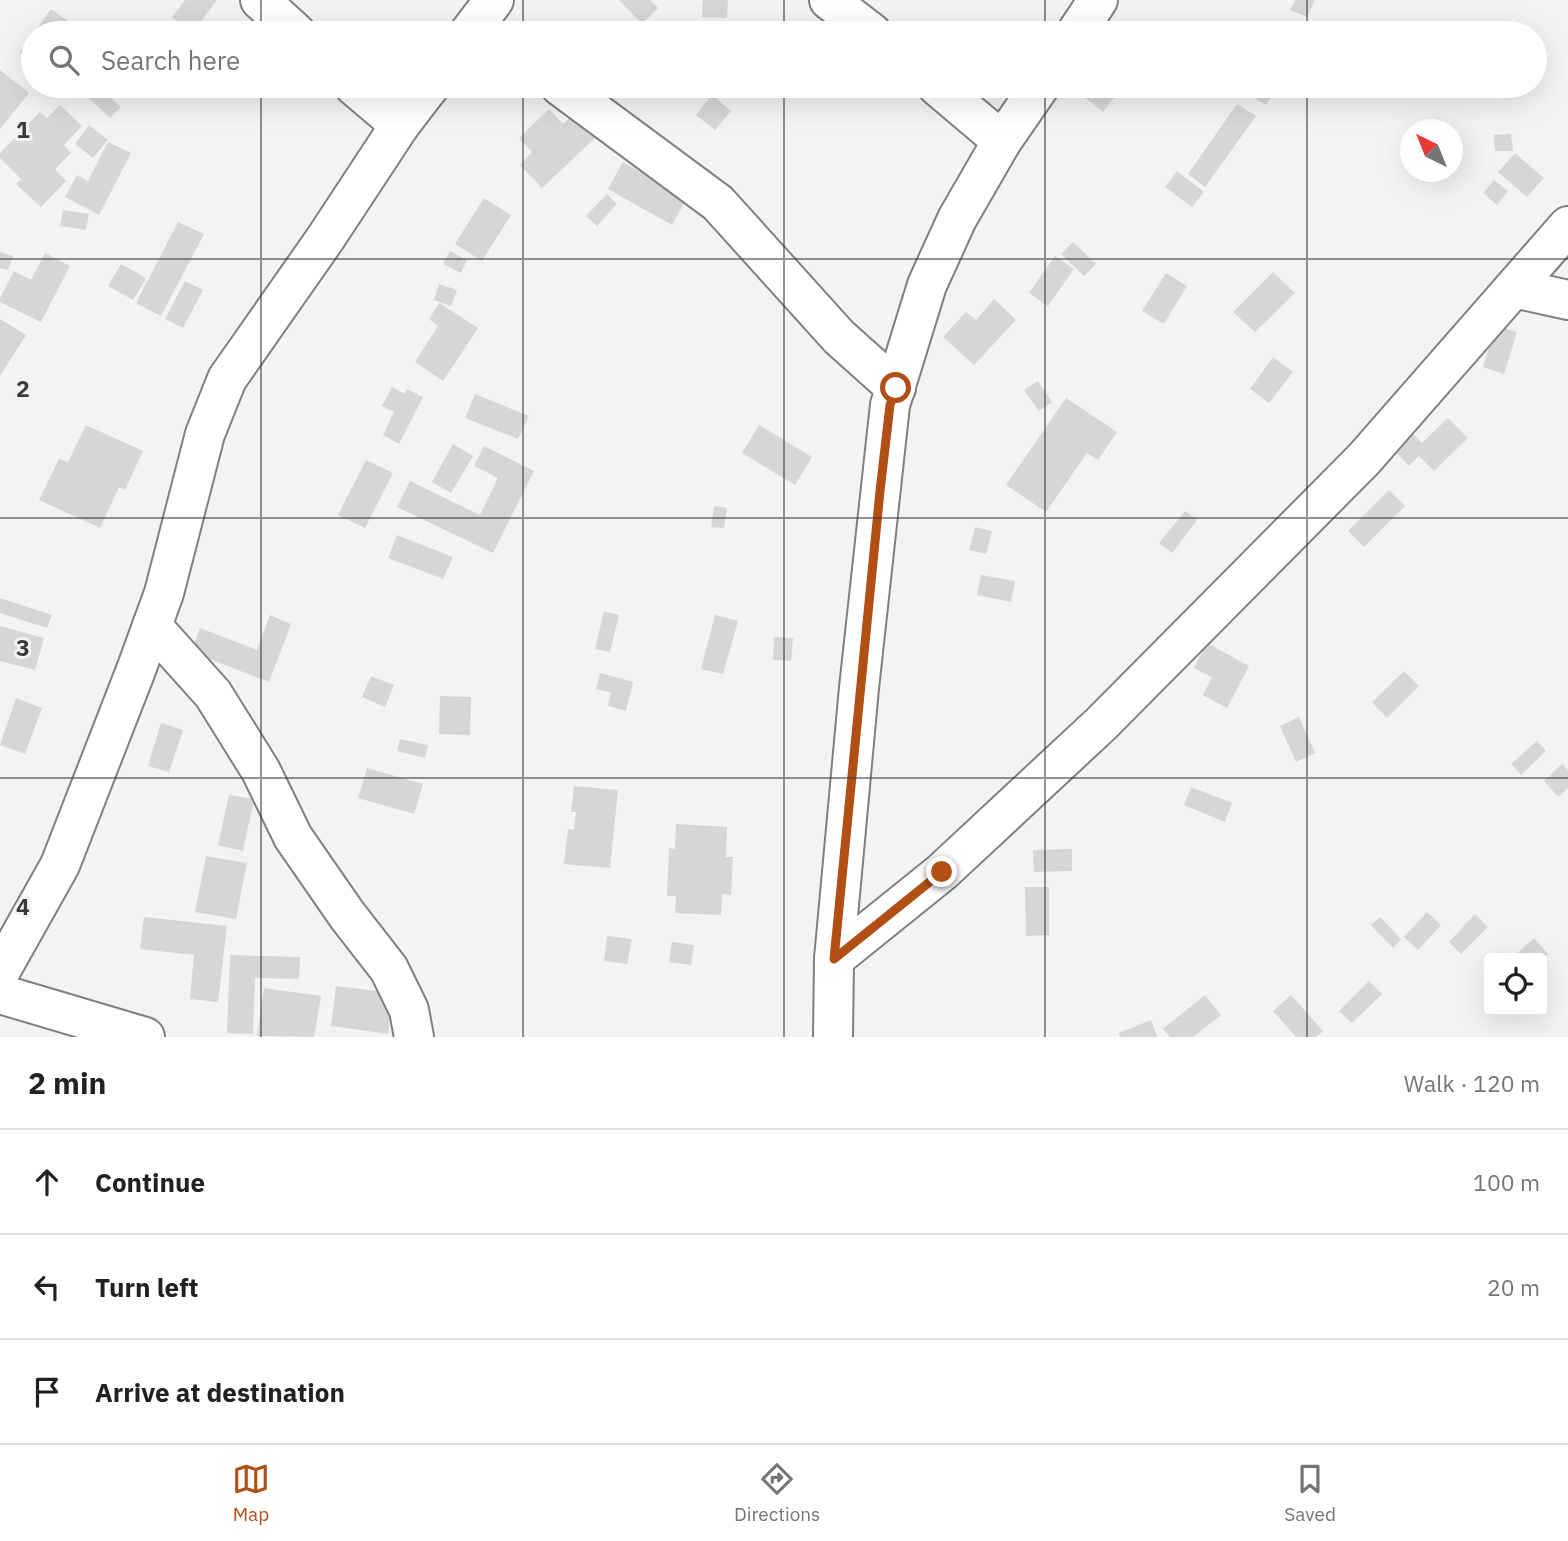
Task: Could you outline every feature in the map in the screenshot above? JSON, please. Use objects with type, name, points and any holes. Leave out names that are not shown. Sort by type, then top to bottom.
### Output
[{"type":"street","points":[[260,0],[283,21]]},
{"type":"street","points":[[829,0],[856,21]]},
{"type":"street","points":[[1084,21],[1098,0]]},
{"type":"street","points":[[368,98],[400,125]]},
{"type":"street","points":[[0,972],[60,865],[152,626],[164,593],[205,434],[227,379],[421,98]]},
{"type":"street","points":[[576,98],[718,203],[839,337],[896,388]]},
{"type":"street","points":[[951,98],[1002,141]]},
{"type":"street","points":[[833,1037],[834,959],[890,405],[927,285],[957,219],[1002,141],[1032,98]]},
{"type":"street","points":[[834,959],[942,872],[1111,715],[1364,459],[1568,226]]},
{"type":"street","points":[[1514,288],[1568,300]]},
{"type":"street","points":[[152,626],[213,694],[261,771],[293,837],[347,915],[389,969],[409,1010],[414,1037]]},
{"type":"street","points":[[0,994],[145,1037]]},
{"type":"building","points":[[185,0],[217,0],[201,21],[177,21],[172,17]]},
{"type":"building","points":[[619,0],[650,0],[658,8],[645,21],[639,21]]},
{"type":"building","points":[[703,0],[728,0],[727,18],[702,17]]},
{"type":"building","points":[[1295,0],[1315,0],[1307,17],[1290,10]]},
{"type":"building","points":[[51,9],[68,21],[42,21]]},
{"type":"building","points":[[0,70],[21,87],[21,98],[25,98],[0,129]]},
{"type":"building","points":[[89,98],[111,98],[121,107],[110,118]]},
{"type":"building","points":[[710,98],[716,98],[731,111],[715,130],[696,115]]},
{"type":"building","points":[[1086,98],[1114,98],[1103,112]]},
{"type":"building","points":[[1255,98],[1270,98],[1266,105]]},
{"type":"building","points":[[1237,104],[1256,116],[1205,187],[1188,174]]},
{"type":"building","points":[[60,105],[82,126],[64,145],[71,153],[55,169],[66,181],[41,207],[16,184],[21,179],[0,158],[0,153],[40,112],[47,118]]},
{"type":"building","points":[[549,109],[563,124],[573,114],[595,138],[542,188],[520,165],[532,152],[519,138]]},
{"type":"building","points":[[89,125],[108,140],[93,158],[75,144]]},
{"type":"building","points":[[1511,134],[1513,151],[1495,151],[1494,135]]},
{"type":"building","points":[[108,142],[131,153],[99,215],[65,197],[77,175],[88,181]]},
{"type":"building","points":[[1515,153],[1544,178],[1527,197],[1498,172]]},
{"type":"building","points":[[623,162],[687,198],[672,225],[608,189]]},
{"type":"building","points":[[1177,171],[1204,192],[1192,207],[1165,187]]},
{"type":"building","points":[[1494,180],[1508,191],[1497,205],[1483,193]]},
{"type":"building","points":[[607,194],[617,204],[597,226],[586,216]]},
{"type":"building","points":[[484,198],[511,215],[482,261],[455,244]]},
{"type":"building","points":[[63,210],[89,214],[86,230],[60,226]]},
{"type":"building","points":[[178,222],[204,234],[161,316],[136,303]]},
{"type":"building","points":[[1073,242],[1096,264],[1084,276],[1061,254]]},
{"type":"building","points":[[450,251],[467,260],[461,273],[443,264]]},
{"type":"building","points":[[0,252],[13,256],[8,270],[0,268]]},
{"type":"building","points":[[45,253],[70,266],[41,322],[0,302],[0,298],[14,271],[31,280]]},
{"type":"building","points":[[1055,256],[1074,269],[1048,306],[1029,293]]},
{"type":"building","points":[[121,264],[146,278],[133,300],[108,286]]},
{"type":"building","points":[[1273,272],[1295,293],[1255,332],[1233,312]]},
{"type":"building","points":[[1166,273],[1187,286],[1164,324],[1142,311]]},
{"type":"building","points":[[185,281],[203,290],[183,328],[165,319]]},
{"type":"building","points":[[439,284],[457,290],[451,306],[434,300]]},
{"type":"building","points":[[994,299],[1016,320],[974,365],[943,337],[966,312],[976,320]]},
{"type":"building","points":[[439,303],[478,328],[443,381],[415,362],[438,326],[429,319]]},
{"type":"building","points":[[0,319],[26,335],[0,376]]},
{"type":"building","points":[[1496,325],[1517,332],[1504,374],[1483,367]]},
{"type":"building","points":[[1273,357],[1293,372],[1269,403],[1250,389]]},
{"type":"building","points":[[1038,381],[1052,402],[1039,411],[1024,390]]},
{"type":"building","points":[[392,387],[405,394],[407,389],[423,397],[399,444],[383,435],[394,412],[382,406]]},
{"type":"building","points":[[475,394],[529,416],[518,439],[465,418]]},
{"type":"building","points":[[1066,398],[1117,432],[1098,460],[1087,453],[1046,512],[1006,485]]},
{"type":"building","points":[[1448,418],[1468,438],[1434,471],[1419,456],[1409,466],[1385,441],[1403,424],[1422,443]]},
{"type":"building","points":[[86,425],[143,451],[125,490],[119,487],[100,528],[39,500],[59,459],[68,462]]},
{"type":"building","points":[[759,425],[812,457],[795,485],[742,453]]},
{"type":"building","points":[[453,444],[473,456],[451,493],[432,482]]},
{"type":"building","points":[[484,446],[534,471],[493,553],[397,507],[410,481],[480,515],[498,478],[474,466]]},
{"type":"building","points":[[366,460],[393,473],[365,528],[338,515]]},
{"type":"building","points":[[1389,490],[1405,506],[1364,547],[1348,531]]},
{"type":"building","points":[[714,506],[727,508],[724,528],[711,527]]},
{"type":"building","points":[[1185,511],[1197,520],[1172,553],[1159,543]]},
{"type":"building","points":[[975,527],[992,531],[986,554],[969,550]]},
{"type":"building","points":[[397,535],[453,557],[443,579],[388,558]]},
{"type":"building","points":[[981,575],[1015,581],[1011,602],[977,595]]},
{"type":"building","points":[[0,598],[52,615],[47,628],[0,613]]},
{"type":"building","points":[[604,611],[619,615],[610,652],[595,649]]},
{"type":"building","points":[[270,615],[291,624],[269,682],[191,652],[200,628],[257,650]]},
{"type":"building","points":[[715,615],[738,621],[723,674],[701,669]]},
{"type":"building","points":[[0,626],[44,638],[35,670],[0,661]]},
{"type":"building","points":[[774,637],[793,638],[791,661],[773,660]]},
{"type":"building","points":[[1207,643],[1249,666],[1227,708],[1203,695],[1212,677],[1194,668]]},
{"type":"building","points":[[1404,671],[1419,686],[1387,718],[1372,702]]},
{"type":"building","points":[[600,673],[633,682],[626,711],[608,706],[611,693],[596,689]]},
{"type":"building","points":[[371,676],[394,685],[385,707],[362,697]]},
{"type":"building","points":[[440,696],[471,697],[470,735],[439,734]]},
{"type":"building","points":[[16,698],[42,708],[25,754],[0,745]]},
{"type":"building","points":[[1299,717],[1315,753],[1296,762],[1280,726]]},
{"type":"building","points":[[161,723],[183,730],[169,772],[148,766]]},
{"type":"building","points":[[400,739],[428,745],[425,758],[397,751]]},
{"type":"building","points":[[1537,741],[1546,751],[1521,775],[1511,764]]},
{"type":"building","points":[[1562,764],[1568,770],[1568,788],[1558,797],[1544,781]]},
{"type":"building","points":[[367,768],[423,784],[414,814],[358,798]]},
{"type":"building","points":[[574,786],[618,790],[610,868],[564,864],[568,829],[574,830],[576,812],[571,812]]},
{"type":"building","points":[[1191,787],[1232,803],[1225,822],[1184,805]]},
{"type":"building","points":[[229,795],[254,799],[243,851],[218,845]]},
{"type":"building","points":[[676,824],[727,827],[726,857],[733,857],[731,895],[722,894],[721,915],[675,913],[676,896],[667,896],[669,848],[675,849]]},
{"type":"building","points":[[1072,849],[1072,871],[1034,872],[1033,850]]},
{"type":"building","points":[[206,856],[247,863],[236,919],[195,912]]},
{"type":"building","points":[[1025,887],[1049,887],[1049,935],[1026,936]]},
{"type":"building","points":[[1427,912],[1441,925],[1418,950],[1404,937]]},
{"type":"building","points":[[1475,914],[1488,927],[1461,954],[1449,942]]},
{"type":"building","points":[[144,917],[227,926],[218,1002],[190,999],[194,955],[140,949]]},
{"type":"building","points":[[1380,917],[1401,939],[1393,948],[1371,925]]},
{"type":"building","points":[[607,936],[632,939],[627,964],[604,961]]},
{"type":"building","points":[[1534,938],[1548,954],[1547,955],[1518,953]]},
{"type":"building","points":[[672,942],[694,945],[691,965],[669,962]]},
{"type":"building","points":[[230,955],[300,957],[299,979],[255,978],[253,1034],[227,1033]]},
{"type":"building","points":[[1369,981],[1382,994],[1352,1023],[1339,1011]]},
{"type":"building","points":[[336,986],[393,993],[388,1034],[331,1026]]},
{"type":"building","points":[[264,988],[321,996],[314,1037],[257,1036]]},
{"type":"building","points":[[1205,995],[1221,1015],[1193,1037],[1170,1037],[1163,1029]]},
{"type":"building","points":[[1291,995],[1323,1031],[1316,1037],[1296,1037],[1273,1011]]},
{"type":"building","points":[[1151,1020],[1157,1037],[1120,1037],[1119,1033]]},
{"type":"route","points":[[896,388],[890,405],[880,491],[834,959],[942,872]]}]
